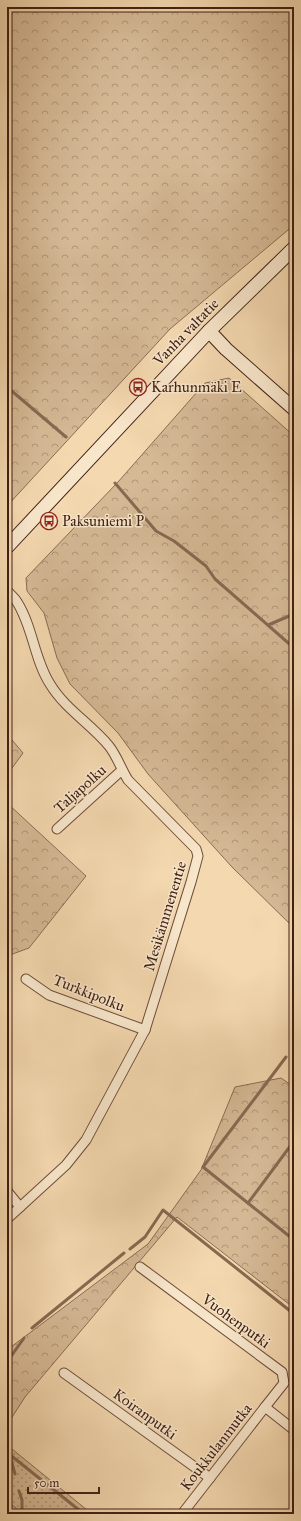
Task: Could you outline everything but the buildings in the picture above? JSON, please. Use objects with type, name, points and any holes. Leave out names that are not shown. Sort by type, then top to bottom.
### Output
[{"type":"main road","name":"Vanha valtatie","points":[[7,547],[209,331],[294,248]]},
{"type":"main road","points":[[209,331],[226,349],[294,409]]},
{"type":"street","name":"Mesikämmenentie","points":[[7,591],[17,601],[49,684],[61,699],[109,746],[117,757],[128,780],[196,849],[198,856],[185,904],[145,1030],[86,1140],[66,1165],[7,1219]]},
{"type":"street","name":"Taljapolku","points":[[57,829],[122,770]]},
{"type":"street","name":"Turkkipolku","points":[[26,979],[49,995],[145,1030]]},
{"type":"street","points":[[7,1191],[20,1207]]},
{"type":"street","name":"Vuohenputki","points":[[140,1267],[282,1372],[284,1383],[265,1408]]},
{"type":"street","name":"Koiranputki","points":[[64,1373],[210,1478]]},
{"type":"street","name":"Koukkulanmutka","points":[[182,1514],[265,1408],[294,1430]]},
{"type":"green space","points":[[7,7],[294,7],[294,225],[170,329],[7,506]]},
{"type":"green space","points":[[229,378],[294,436],[294,928],[232,867],[148,774],[118,733],[70,684],[57,658],[44,613],[27,591],[26,578],[118,482],[205,383]]},
{"type":"green space","points":[[7,734],[23,753],[7,775]]},
{"type":"green space","points":[[7,803],[86,876],[29,948],[7,956]]},
{"type":"green space","points":[[281,1078],[294,1087],[294,1308],[177,1217],[25,1397],[7,1425],[7,1350],[148,1244],[201,1170],[235,1087]]},
{"type":"green space","points":[[7,1445],[92,1514],[23,1514],[7,1501]]},
{"type":"green space","points":[[7,1501],[23,1514],[7,1514]]},
{"type":"waterway","points":[[7,387],[66,437]]},
{"type":"waterway","points":[[115,483],[156,531],[174,541],[206,566],[215,579],[294,648]]},
{"type":"waterway","points":[[268,625],[294,614]]},
{"type":"waterway","points":[[286,1057],[203,1167],[294,1240]]},
{"type":"waterway","points":[[248,1203],[294,1141]]},
{"type":"waterway","points":[[130,1249],[145,1237],[163,1210],[294,1314]]},
{"type":"waterway","points":[[32,1328],[124,1253]]},
{"type":"waterway","points":[[7,1362],[24,1338]]},
{"type":"waterway","points":[[7,1445],[15,1474]]},
{"type":"waterway","points":[[9,1454],[84,1514]]},
{"type":"waterway","points":[[19,1491],[22,1500],[22,1514]]},
{"type":"place","name":"Karhunmäki E","points":[[138,387]]},
{"type":"place","name":"Paksuniemi P","points":[[49,521]]}]
